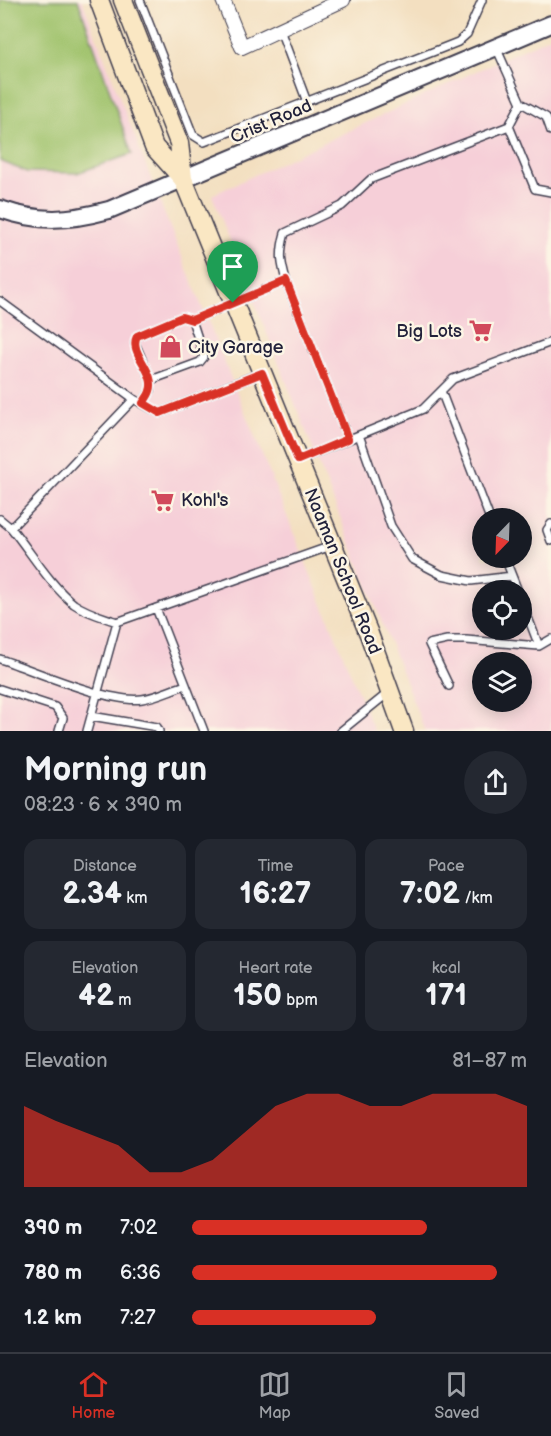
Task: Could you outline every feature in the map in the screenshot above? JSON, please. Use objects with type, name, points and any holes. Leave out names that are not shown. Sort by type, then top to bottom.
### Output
[{"type":"main road","name":"Naaman School Road","points":[[99,0],[154,147],[183,179]]},
{"type":"main road","name":"Naaman School Road","points":[[123,0],[179,143],[183,179],[333,546],[404,731]]},
{"type":"street","points":[[223,0],[242,47],[342,0]]},
{"type":"street","name":"Crist Road","points":[[0,209],[18,216],[45,220],[78,218],[108,210],[550,26]]},
{"type":"lane","points":[[140,0],[193,135],[200,141],[208,142],[458,42],[467,34],[482,0]]},
{"type":"lane","points":[[280,30],[307,102]]},
{"type":"lane","points":[[496,47],[521,103],[546,117],[551,131]]},
{"type":"lane","points":[[348,439],[286,281],[280,250],[285,233],[342,206],[371,179],[509,126],[521,103]]},
{"type":"lane","points":[[509,126],[535,189],[551,192]]},
{"type":"lane","points":[[143,403],[151,390],[151,380],[135,344],[137,336],[182,317],[192,320],[286,281]]},
{"type":"lane","points":[[0,301],[134,399],[160,413],[262,373]]},
{"type":"lane","points":[[151,380],[200,362],[204,357],[192,320]]},
{"type":"lane","points":[[298,460],[423,409],[453,379],[551,342]]},
{"type":"lane","points":[[441,391],[486,508]]},
{"type":"lane","points":[[0,528],[11,528],[134,399]]},
{"type":"lane","points":[[359,435],[391,526],[412,559],[442,575],[471,581],[512,576]]},
{"type":"lane","points":[[0,519],[11,528],[60,590],[74,603],[85,610],[117,622],[333,546]]},
{"type":"lane","points":[[551,524],[547,530],[551,541]]},
{"type":"lane","points":[[509,568],[514,580]]},
{"type":"lane","points":[[156,608],[204,731]]},
{"type":"lane","points":[[87,731],[117,622]]},
{"type":"lane","points":[[532,628],[539,646]]},
{"type":"lane","points":[[449,686],[429,644],[447,640],[466,640],[539,646],[551,639]]},
{"type":"lane","points":[[0,659],[97,693],[124,699],[142,699],[186,684]]},
{"type":"lane","points":[[0,689],[55,707],[63,718],[59,731]]},
{"type":"lane","points":[[344,730],[390,691]]},
{"type":"lane","points":[[91,716],[157,727],[159,731]]},
{"type":"shaded area","points":[[0,0],[82,0],[165,215],[374,731],[0,731]]},
{"type":"shaded area","points":[[551,36],[551,731],[425,731],[212,195]]},
{"type":"green space","points":[[0,0],[78,0],[132,154],[77,173],[27,172],[0,161]]},
{"type":"place","name":"Big Lots","points":[[480,331]]},
{"type":"place","name":"City Garage","points":[[170,347]]},
{"type":"place","name":"Kohl's","points":[[163,500]]},
{"type":"route","points":[[286,281],[348,439],[298,460],[262,373],[160,413],[143,403],[151,390],[151,380],[135,344],[137,336],[182,317],[192,320],[233,303],[286,281]]}]
